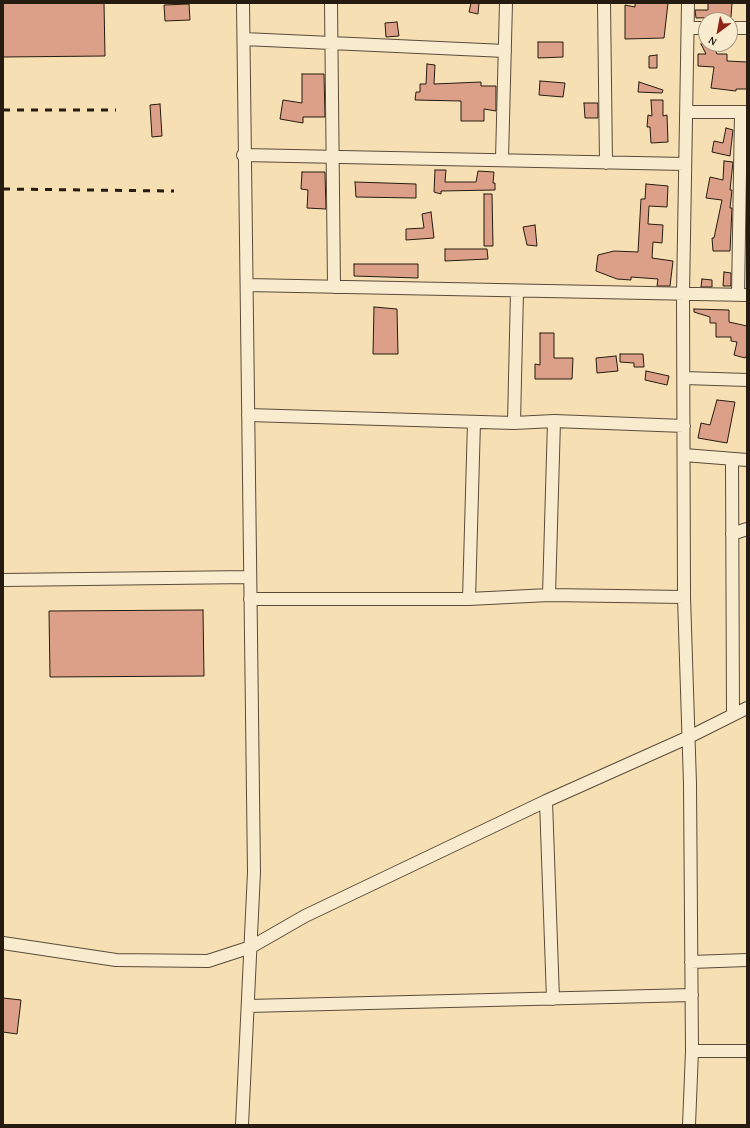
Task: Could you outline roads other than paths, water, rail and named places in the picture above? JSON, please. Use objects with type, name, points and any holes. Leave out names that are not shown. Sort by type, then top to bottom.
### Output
[{"type":"street","points":[[242,1125],[254,872],[249,577],[247,285],[243,155],[243,3]]},
{"type":"street","points":[[331,3],[334,287]]},
{"type":"street","points":[[502,159],[506,3]]},
{"type":"street","points":[[604,3],[606,163]]},
{"type":"street","points":[[688,3],[683,294],[684,597],[689,737],[692,995],[692,1051],[689,1125]]},
{"type":"street","points":[[688,28],[698,28]]},
{"type":"street","points":[[244,40],[505,51]]},
{"type":"street","points":[[247,285],[742,295],[744,112],[687,112]]},
{"type":"street","points":[[243,155],[502,159],[685,164]]},
{"type":"street","points":[[514,423],[517,291]]},
{"type":"street","points":[[684,378],[747,380]]},
{"type":"street","points":[[248,415],[514,423],[554,421],[684,426]]},
{"type":"street","points":[[549,595],[554,421]]},
{"type":"street","points":[[469,599],[474,422]]},
{"type":"street","points":[[684,455],[747,460]]},
{"type":"street","points":[[732,459],[733,714]]},
{"type":"street","points":[[732,534],[747,529]]},
{"type":"street","points":[[3,580],[249,577]]},
{"type":"street","points":[[250,599],[469,599],[549,595],[684,597]]},
{"type":"street","points":[[3,943],[116,960],[208,961],[251,947],[306,916],[546,801],[689,737],[747,708]]},
{"type":"street","points":[[546,801],[554,999]]},
{"type":"street","points":[[691,962],[747,960]]},
{"type":"street","points":[[248,1006],[692,995]]},
{"type":"street","points":[[692,1051],[747,1050]]},
{"type":"railway","points":[[3,110],[116,110]]},
{"type":"railway","points":[[3,189],[174,191]]}]
